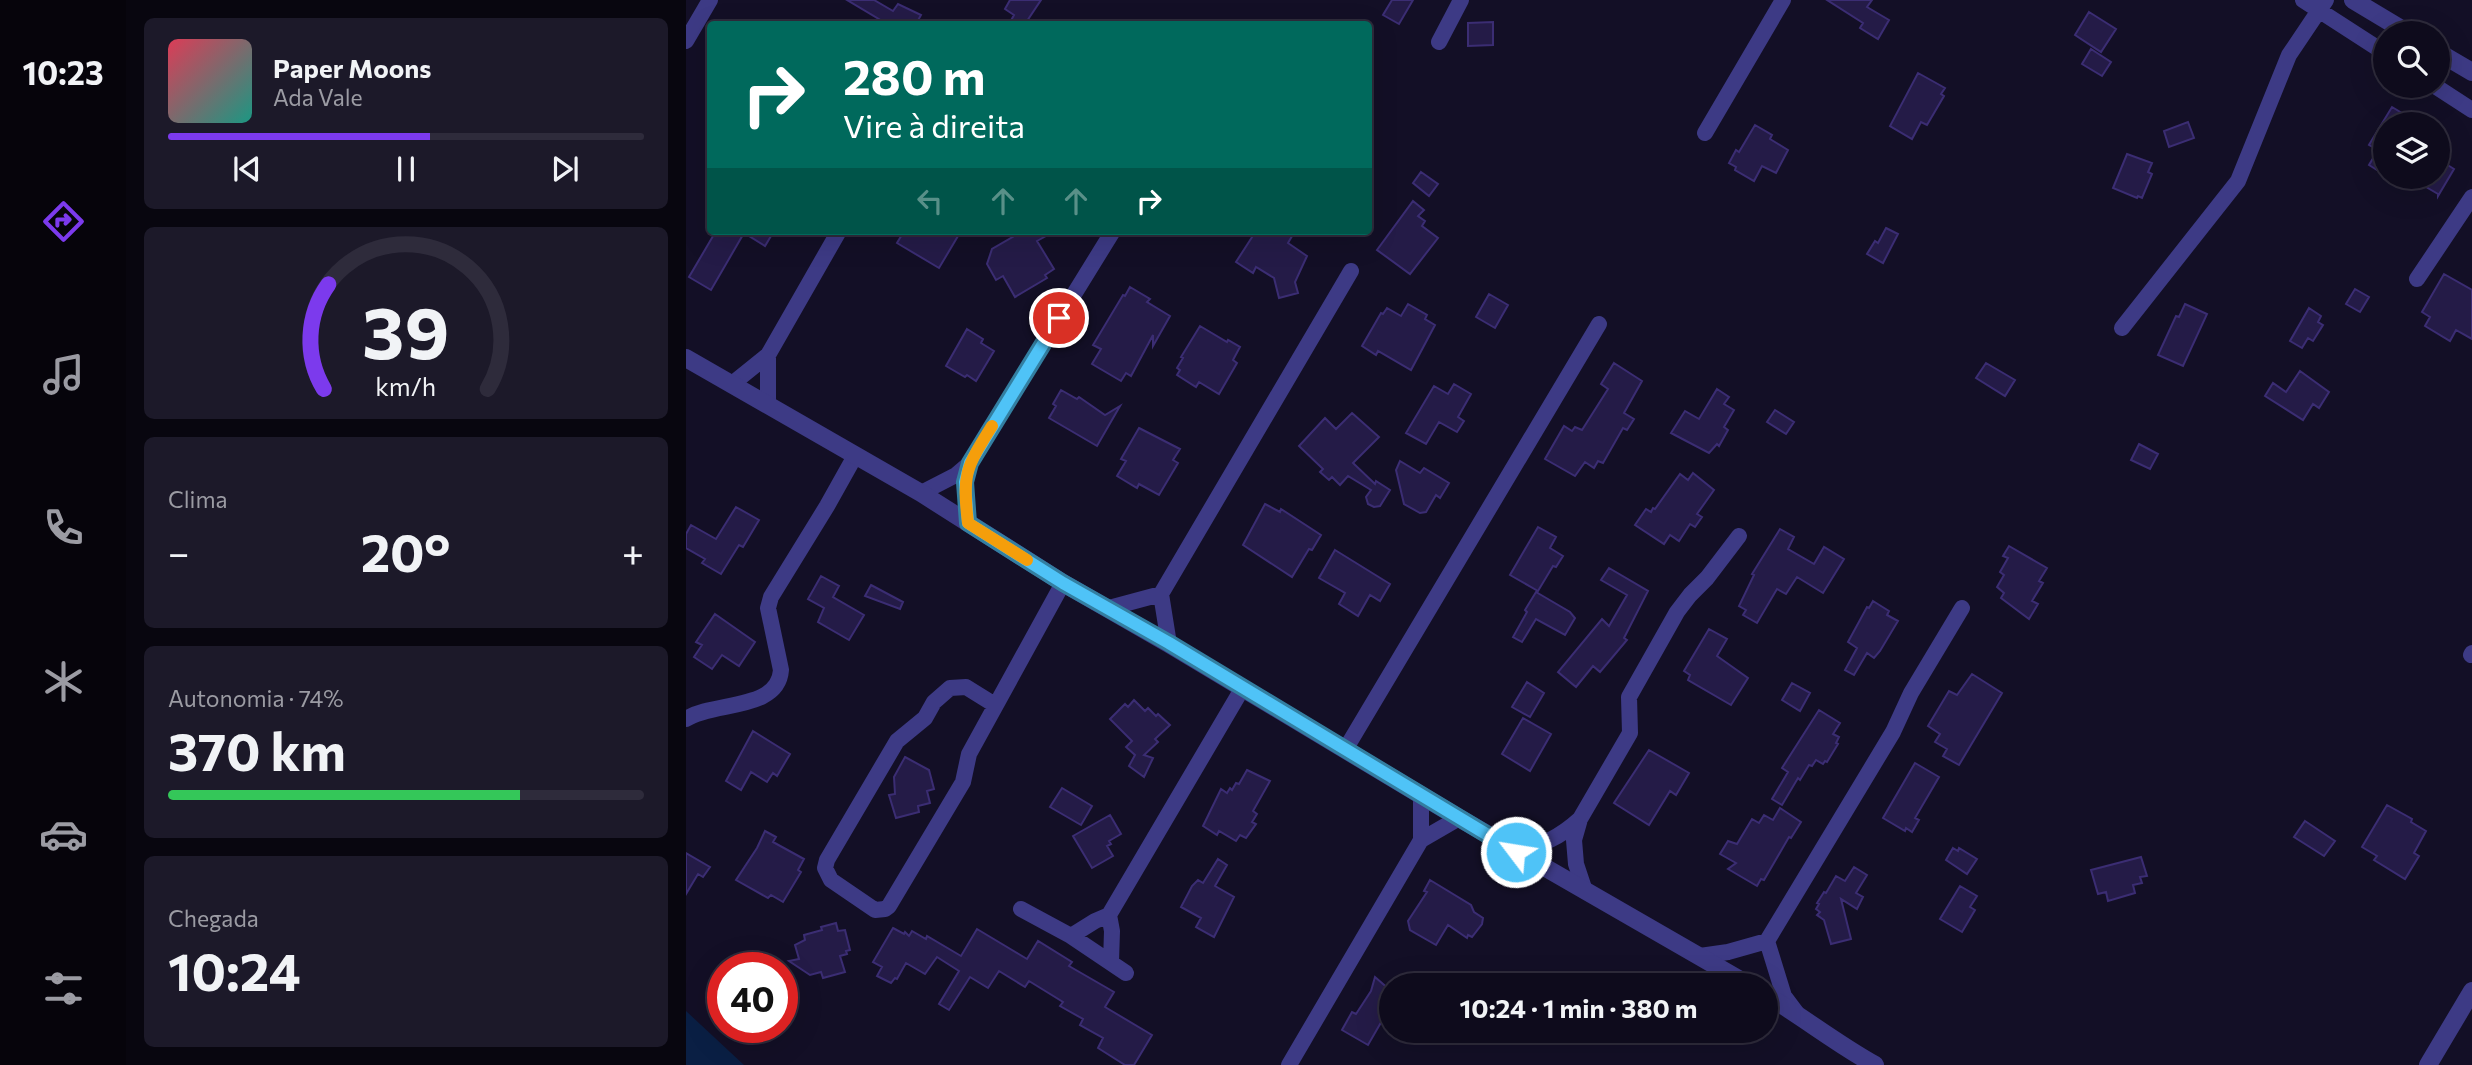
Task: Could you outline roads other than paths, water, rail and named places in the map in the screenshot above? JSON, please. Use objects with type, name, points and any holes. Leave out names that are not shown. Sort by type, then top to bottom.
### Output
[{"type":"street","points":[[686,40],[710,0]]},
{"type":"street","points":[[1438,42],[1461,0]]},
{"type":"street","points":[[1705,133],[1783,0]]},
{"type":"street","points":[[2302,0],[2323,5],[2373,44]]},
{"type":"street","points":[[2353,0],[2388,21]]},
{"type":"street","points":[[2122,328],[2238,181],[2289,55],[2323,5]]},
{"type":"street","points":[[2450,59],[2472,72]]},
{"type":"street","points":[[2450,96],[2472,110]]},
{"type":"street","points":[[2417,279],[2472,197]]},
{"type":"street","points":[[732,384],[768,355],[837,235]]},
{"type":"street","points":[[968,523],[965,482],[970,463],[1111,235]]},
{"type":"street","points":[[1169,643],[1161,594],[1351,271]]},
{"type":"street","points":[[1345,750],[1599,324]]},
{"type":"street","points":[[768,355],[768,404]]},
{"type":"street","points":[[686,358],[921,493],[1063,583],[1169,643],[1516,852],[1729,973]]},
{"type":"street","points":[[686,719],[699,713],[767,696],[776,688],[781,670],[768,608],[771,597],[855,456]]},
{"type":"street","points":[[921,493],[956,475],[970,463]]},
{"type":"street","points":[[1585,891],[1576,864],[1574,840],[1580,819],[1630,733],[1629,697],[1676,612],[1707,578],[1739,536]]},
{"type":"street","points":[[995,705],[966,687],[950,688],[934,702],[925,718],[897,741],[827,860],[825,868],[831,880],[875,910],[885,909],[889,905],[964,782],[969,754],[1063,583]]},
{"type":"street","points":[[1109,608],[1161,594]]},
{"type":"street","points":[[1700,956],[1728,953],[1767,942],[1893,732],[1911,693],[1962,608]]},
{"type":"street","points":[[1071,936],[1109,915],[1242,689]]},
{"type":"street","points":[[1421,795],[1421,840]]},
{"type":"street","points":[[1289,1065],[1421,840],[1459,818]]},
{"type":"street","points":[[1516,852],[1563,835],[1580,819]]},
{"type":"street","points":[[1021,909],[1071,936],[1126,973]]},
{"type":"street","points":[[1109,915],[1112,932],[1111,962]]},
{"type":"street","points":[[1767,942],[1784,996],[1797,1014]]},
{"type":"street","points":[[2428,1065],[2472,991]]},
{"type":"street","points":[[1778,1002],[1843,1047],[1875,1065]]},
{"type":"water","points":[[686,1011],[707,1031],[707,1043],[720,1043],[744,1065],[686,1065]]}]
